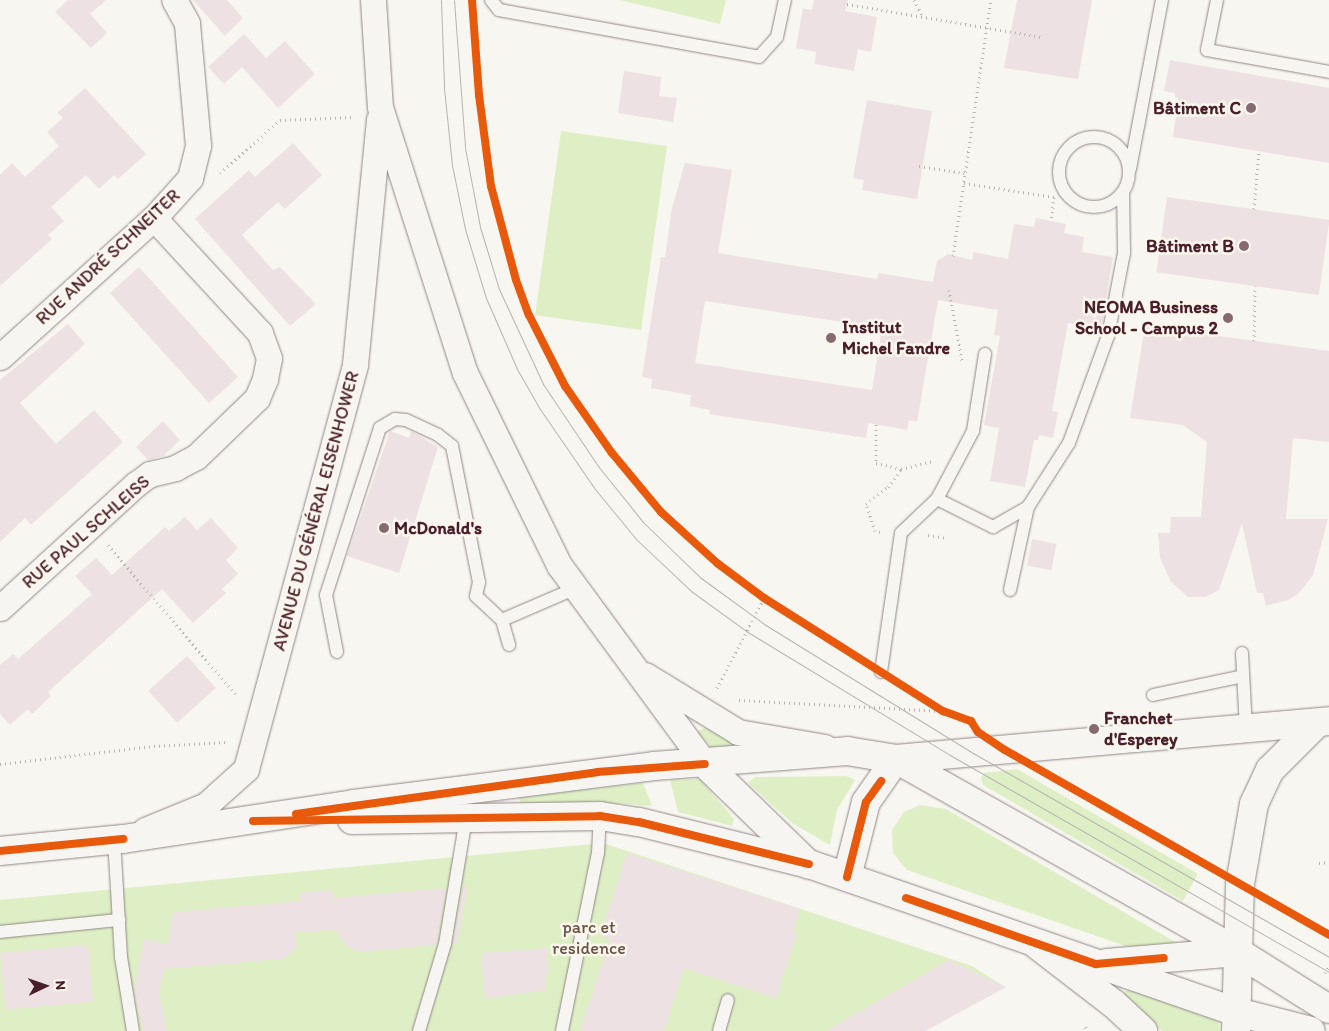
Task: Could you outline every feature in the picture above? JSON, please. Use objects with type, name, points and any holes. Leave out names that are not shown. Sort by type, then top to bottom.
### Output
[{"type":"main road","points":[[0,851],[119,839],[598,772],[847,751],[896,759],[1322,723]]},
{"type":"main road","points":[[1236,1022],[1240,884],[1254,804],[1270,770],[1322,723]]},
{"type":"main road","points":[[896,759],[1238,952],[1329,1009]]},
{"type":"main road","points":[[847,877],[866,802],[896,759]]},
{"type":"main road","points":[[705,764],[809,864]]},
{"type":"main road","points":[[253,821],[600,816],[639,822],[809,864],[1096,964],[1236,1022],[1312,1031]]},
{"type":"main road","points":[[1034,942],[1114,1004],[1143,1031]]},
{"type":"main road","points":[[1096,964],[1238,952]]},
{"type":"street","name":"RUE ANDRÉ SCHNEITER","points":[[0,357],[154,218],[190,177],[198,145],[187,23],[174,0]]},
{"type":"street","name":"AVENUE DU GÉNÉRAL EISENHOWER","points":[[119,839],[206,805],[246,769],[355,364],[380,107],[372,0]]},
{"type":"street","name":"AVENUE DU GÉNÉRAL EISENHOWER","points":[[380,107],[465,372],[559,565],[574,590],[705,764]]},
{"type":"street","name":"RUE PAUL SCHLEISS","points":[[0,608],[150,474],[175,468],[196,457],[257,398],[265,379],[268,358],[260,333],[154,218]]},
{"type":"street","name":"AVENUE DU GÉNÉRAL EISENHOWER","points":[[630,666],[738,732],[847,751]]},
{"type":"lane","points":[[492,0],[499,10],[759,57],[778,37],[785,0]]},
{"type":"lane","points":[[1010,590],[1028,507],[1069,443],[1108,336],[1124,253],[1123,192],[1129,174],[1162,0]]},
{"type":"lane","points":[[1217,0],[1207,50],[1329,72]]},
{"type":"lane","points":[[1123,192],[1105,206],[1088,207],[1072,200],[1060,181],[1062,158],[1077,141],[1100,137],[1120,148],[1126,158],[1129,174]]},
{"type":"lane","points":[[881,672],[901,533],[937,499],[973,431],[985,354]]},
{"type":"lane","points":[[338,652],[326,595],[380,428],[395,420],[406,420],[438,435],[452,446],[478,582],[476,596],[502,620],[509,645]]},
{"type":"lane","points":[[937,499],[993,527],[1028,507]]},
{"type":"lane","points":[[502,620],[574,590]]},
{"type":"lane","points":[[1242,653],[1246,729]]},
{"type":"lane","points":[[1153,695],[1243,676]]},
{"type":"lane","points":[[562,1031],[598,853],[600,816]]},
{"type":"lane","points":[[419,1031],[445,944],[466,818]]},
{"type":"lane","points":[[119,839],[119,920],[133,1031]]},
{"type":"lane","points":[[0,932],[119,920]]},
{"type":"lane","points":[[719,1031],[728,1000]]},
{"type":"path","points":[[914,0],[922,16]]},
{"type":"path","points":[[953,256],[991,0]]},
{"type":"path","points":[[847,4],[987,26],[1042,37]]},
{"type":"path","points":[[190,177],[211,181],[280,120],[354,118]]},
{"type":"path","points":[[1254,209],[1259,151]]},
{"type":"path","points":[[919,166],[966,173]]},
{"type":"path","points":[[964,183],[1054,197],[1052,222]]},
{"type":"path","points":[[1254,341],[1255,286]]},
{"type":"path","points":[[949,290],[961,359],[978,398]]},
{"type":"path","points":[[876,424],[876,463],[901,469],[941,459]]},
{"type":"path","points":[[901,469],[888,487],[866,504],[875,531],[948,538]]},
{"type":"path","points":[[91,525],[256,731]]},
{"type":"path","points":[[731,699],[943,711]]},
{"type":"path","points":[[0,764],[154,746],[256,731]]},
{"type":"path","points":[[1319,863],[1329,862]]},
{"type":"green space","points":[[620,0],[726,0],[720,24]]},
{"type":"green space","points":[[561,131],[667,146],[641,330],[535,315]]},
{"type":"green space","points":[[705,727],[727,738],[759,744],[713,749],[697,732]]},
{"type":"green space","points":[[1017,769],[1198,874],[1183,901],[983,785],[981,778],[984,773]]},
{"type":"green space","points":[[846,776],[855,780],[837,810],[830,845],[792,823],[748,783],[755,777]]},
{"type":"green space","points":[[700,779],[734,819],[732,826],[678,812],[670,780]]},
{"type":"green space","points":[[643,783],[652,806],[613,803],[525,810],[518,797]]},
{"type":"green space","points":[[920,805],[946,809],[1177,943],[1131,948],[907,870],[893,853],[892,830],[904,812]]},
{"type":"green space","name":"parc et residence","points":[[603,843],[972,966],[1003,986],[1002,989],[925,1031],[0,1031],[0,900]]},
{"type":"green space","points":[[1128,989],[1218,1019],[1220,1031],[1162,1031],[1125,998],[1124,993]]},
{"type":"building","points":[[68,0],[106,0],[90,14],[107,33],[91,48],[55,12]]},
{"type":"building","points":[[193,0],[227,0],[243,18],[225,36]]},
{"type":"building","points":[[814,0],[848,0],[845,11],[877,17],[871,52],[858,49],[854,71],[815,64],[816,52],[796,48],[803,8],[812,10]]},
{"type":"building","points":[[1017,0],[1092,0],[1078,79],[1004,68]]},
{"type":"building","points":[[244,34],[266,58],[285,41],[315,74],[278,108],[242,67],[224,84],[208,67]]},
{"type":"building","name":"Bâtiment C","points":[[1170,60],[1329,88],[1329,163],[1173,137],[1178,98],[1175,97],[1175,93],[1164,91]]},
{"type":"building","points":[[624,71],[661,77],[659,96],[677,98],[673,122],[618,113]]},
{"type":"building","points":[[85,88],[146,154],[118,179],[114,175],[99,189],[86,175],[51,207],[64,221],[48,235],[52,239],[0,286],[0,175],[12,163],[25,177],[59,146],[47,132],[63,118],[57,113]]},
{"type":"building","points":[[867,100],[932,111],[917,199],[862,190],[864,180],[853,178]]},
{"type":"building","points":[[293,143],[322,175],[285,209],[278,202],[242,235],[273,270],[280,267],[316,304],[290,326],[195,219],[249,170],[255,177]]},
{"type":"building","points":[[685,163],[732,170],[718,253],[877,279],[879,273],[933,282],[937,261],[948,254],[972,260],[973,252],[1008,259],[1014,224],[1034,227],[1036,218],[1066,224],[1064,233],[1084,237],[1082,252],[1113,257],[1101,329],[1068,323],[1052,411],[1058,412],[1053,438],[1039,435],[1038,440],[1034,440],[1025,487],[990,481],[999,428],[984,425],[1000,336],[994,335],[998,310],[938,300],[917,422],[909,420],[907,430],[868,423],[866,438],[709,414],[710,410],[690,406],[691,395],[651,388],[652,379],[642,377],[661,257],[665,257],[672,208]],"holes":[[[705,301],[882,328],[872,390],[695,363]]]},
{"type":"building","name":"Bâtiment B","points":[[1167,197],[1329,220],[1319,295],[1156,272]]},
{"type":"building","points":[[139,267],[238,377],[209,403],[110,293]]},
{"type":"building","points":[[68,324],[85,344],[20,403],[56,444],[94,410],[123,442],[31,525],[25,518],[0,542],[0,380]]},
{"type":"building","points":[[1145,326],[1329,351],[1329,442],[1293,438],[1286,519],[1328,519],[1313,575],[1299,593],[1288,600],[1266,606],[1263,593],[1257,593],[1242,523],[1219,590],[1205,597],[1188,597],[1171,582],[1160,558],[1158,533],[1170,533],[1171,517],[1201,517],[1207,442],[1183,425],[1130,418]]},
{"type":"building","points":[[163,421],[180,440],[163,456],[148,460],[136,447]]},
{"type":"building","name":"McDonald's","points":[[390,431],[409,438],[411,431],[438,447],[399,573],[347,556]]},
{"type":"building","points":[[185,517],[197,530],[211,518],[238,548],[226,560],[238,574],[222,589],[226,593],[193,623],[162,589],[48,692],[51,696],[32,714],[28,709],[10,725],[0,714],[0,665],[13,654],[18,659],[92,594],[75,576],[96,558],[112,575],[165,527],[169,531]]},
{"type":"building","points":[[1032,539],[1057,544],[1051,570],[1027,566]]},
{"type":"building","points":[[187,656],[216,688],[177,723],[148,691]]},
{"type":"building","points":[[627,853],[800,909],[793,932],[797,934],[776,998],[684,968],[664,1031],[580,1031],[610,940],[600,936]]},
{"type":"building","points":[[468,886],[457,943],[453,944],[463,887]]},
{"type":"building","points":[[446,888],[436,945],[358,952],[345,944],[336,930],[295,932],[297,948],[282,959],[164,969],[159,994],[167,1031],[143,1031],[134,990],[144,939],[168,944],[173,912],[299,901],[299,893],[332,890],[333,898]]},
{"type":"building","points":[[88,945],[93,1002],[5,1009],[0,953]]},
{"type":"building","points":[[547,948],[549,974],[545,974],[546,990],[485,999],[481,953]]},
{"type":"building","points":[[949,960],[1006,987],[925,1031],[826,1031]]},
{"type":"tram line","points":[[441,0],[444,88],[452,165],[465,229],[486,298],[517,369],[540,409],[595,489],[636,539],[691,591],[746,631],[950,755],[1329,972]]},
{"type":"tram line","points":[[454,0],[465,148],[480,227],[499,289],[543,384],[598,466],[643,522],[701,578],[764,624],[973,753],[1329,957]]},
{"type":"railway","points":[[1085,1031],[1089,1029]]},
{"type":"cycle path","points":[[472,0],[479,95],[491,186],[516,280],[529,315],[565,386],[612,453],[661,512],[717,563],[764,598],[943,711],[971,721],[978,732],[1005,750],[1329,935]]},
{"type":"cycle path","points":[[296,814],[597,772],[705,764]]},
{"type":"cycle path","points":[[847,877],[866,802],[881,781]]},
{"type":"cycle path","points":[[253,821],[600,816],[639,822],[809,864]]},
{"type":"cycle path","points":[[0,851],[123,839]]},
{"type":"cycle path","points":[[906,898],[1096,964],[1164,958]]},
{"type":"place","name":"Bâtiment C","points":[[1251,108]]},
{"type":"place","name":"Bâtiment B","points":[[1244,246]]},
{"type":"place","name":"NEOMA Business School - Campus 2","points":[[1228,318]]},
{"type":"place","name":"Institut Michel Fandre","points":[[831,338]]},
{"type":"place","name":"McDonald's","points":[[384,528]]},
{"type":"place","name":"Franchet d'Esperey","points":[[1094,729]]}]
